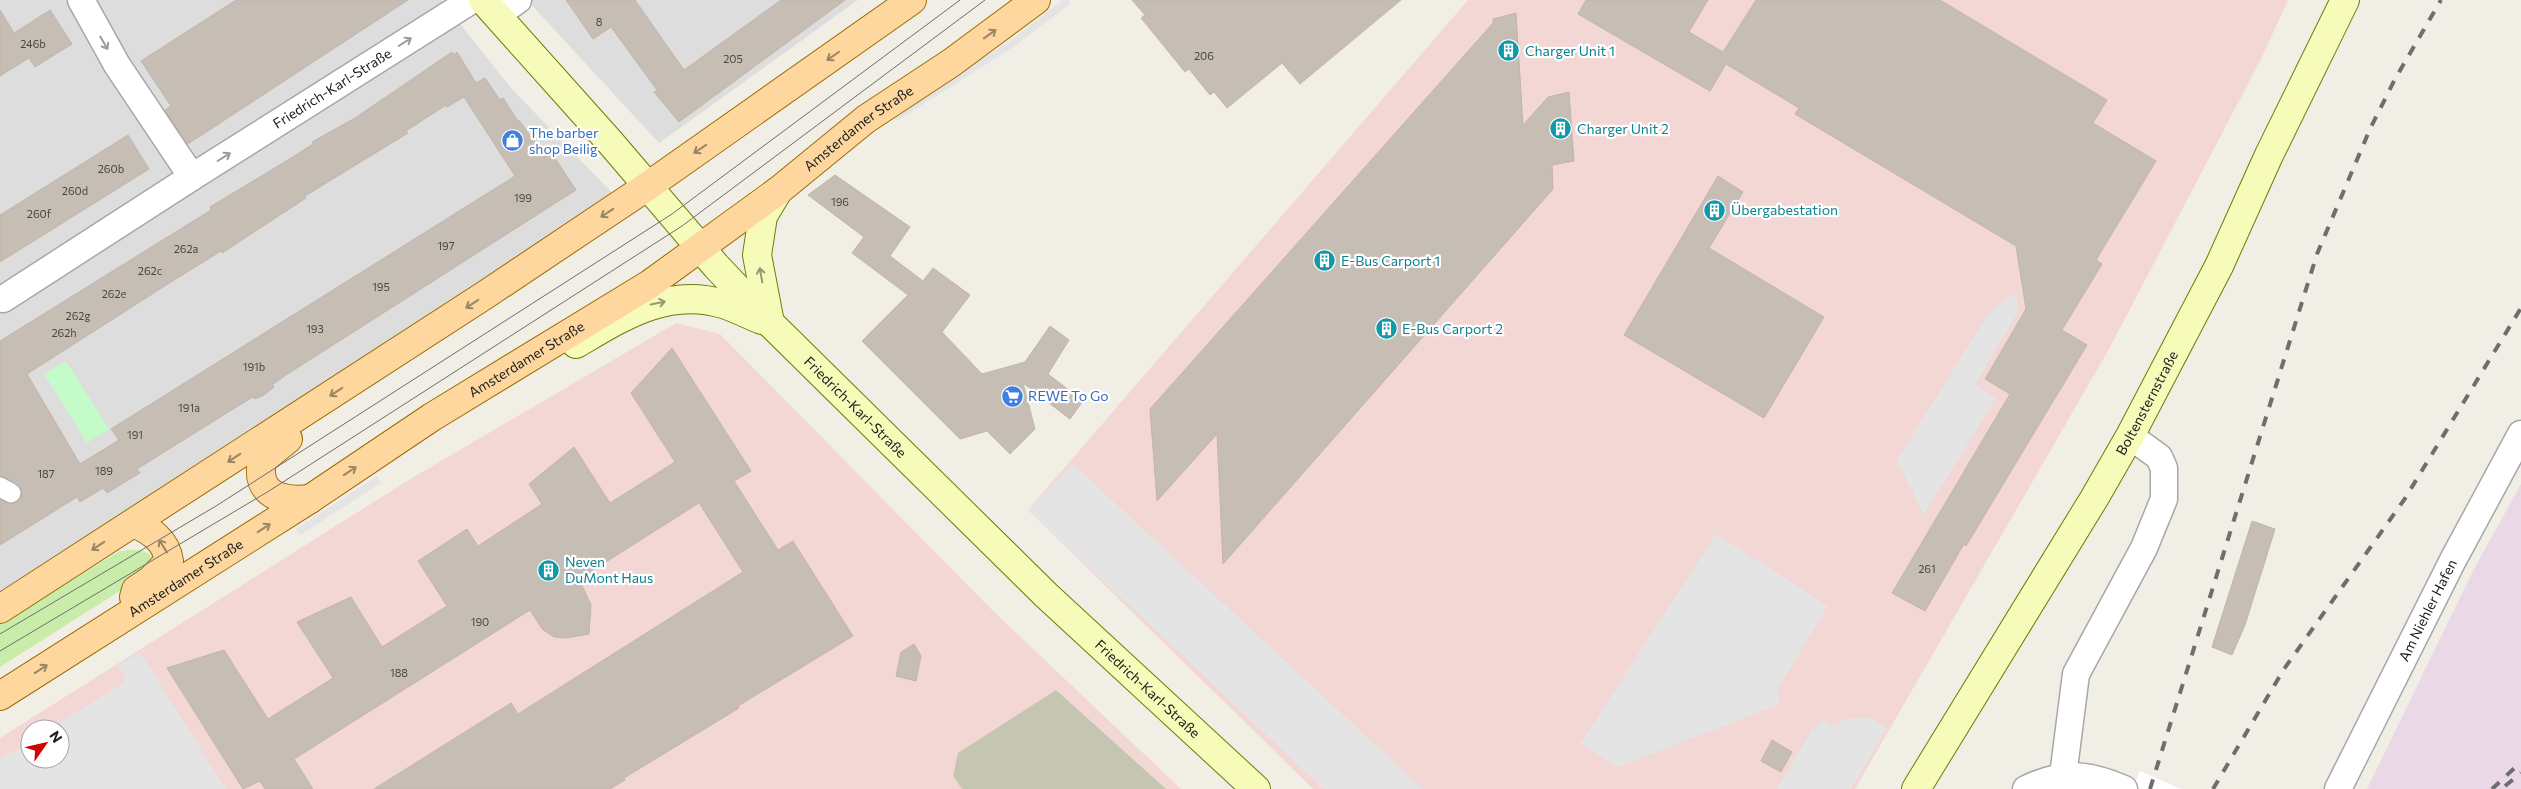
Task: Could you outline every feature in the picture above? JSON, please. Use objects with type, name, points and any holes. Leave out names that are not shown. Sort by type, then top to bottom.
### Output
[{"type":"main road","points":[[0,609],[305,413],[648,186],[912,0]]},
{"type":"main road","name":"Amsterdamer Straße","points":[[0,696],[310,498],[432,417],[650,284],[778,191],[866,119],[951,63],[1036,0]]},
{"type":"main road","name":"Boltensternstraße","points":[[1916,789],[2096,497],[2130,436],[2219,266],[2269,155],[2345,0]]},
{"type":"main road","name":"Friedrich-Karl-Straße","points":[[499,5],[700,249],[770,323],[1046,595],[1256,789]]},
{"type":"main road","points":[[770,323],[757,255],[763,216],[778,191]]},
{"type":"main road","points":[[534,354],[562,352],[631,312],[656,302],[699,299],[723,304],[770,323]]},
{"type":"main road","points":[[305,413],[296,434],[272,450],[262,460],[261,477],[269,491],[279,498],[291,501],[310,498]]},
{"type":"main road","points":[[129,613],[136,590],[152,580],[169,561],[168,553],[153,532],[134,523]]},
{"type":"street","points":[[81,0],[118,65],[192,177]]},
{"type":"street","name":"Friedrich-Karl-Straße","points":[[3,299],[472,0]]},
{"type":"street","name":"Am Niehler Hafen","points":[[2338,789],[2453,560],[2521,434]]},
{"type":"street","points":[[2063,776],[2076,674],[2144,548],[2164,499],[2164,468],[2159,457],[2130,436]]},
{"type":"street","points":[[2026,789],[2043,781],[2063,776],[2084,776],[2124,789]]},
{"type":"shaded area","points":[[0,0],[441,0],[511,88],[614,195],[0,596]]},
{"type":"shaded area","points":[[527,0],[858,0],[659,143]]},
{"type":"shaded area","points":[[1062,0],[1069,0],[1071,3],[1015,46],[897,121],[893,116],[1010,41]]},
{"type":"shaded area","points":[[1468,0],[2288,0],[2262,57],[2109,349],[1855,789],[1313,789],[1028,510]]},
{"type":"shaded area","points":[[2016,293],[2018,312],[1975,385],[1996,398],[1924,515],[1897,460],[1990,311]]},
{"type":"shaded area","points":[[676,323],[720,334],[993,611],[1181,789],[0,789],[0,738],[20,725],[20,769],[70,769],[70,719],[30,719],[407,481]]},
{"type":"shaded area","points":[[1073,464],[1423,789],[1324,789],[1028,510]]},
{"type":"shaded area","points":[[377,476],[381,483],[300,535],[296,529]]},
{"type":"shaded area","points":[[2521,484],[2521,789],[2367,789],[2474,569]]},
{"type":"shaded area","points":[[1716,534],[1828,606],[1777,690],[1780,704],[1618,767],[1580,744]]},
{"type":"shaded area","points":[[140,652],[226,789],[0,789],[0,759],[20,747],[20,769],[70,769],[70,719],[65,719],[124,683],[125,673],[117,667]]},
{"type":"shaded area","points":[[1056,690],[1166,789],[962,789],[953,776],[958,753]]},
{"type":"shaded area","points":[[1869,717],[1887,728],[1851,789],[1777,789],[1814,726],[1825,721],[1836,727],[1843,719]]},
{"type":"green space","points":[[66,361],[109,429],[87,443],[44,374]]},
{"type":"green space","points":[[141,550],[153,556],[154,561],[145,575],[0,667],[0,624],[120,551]]},
{"type":"pier","points":[[2140,771],[2181,789],[2133,789]]},
{"type":"building","points":[[236,0],[408,0],[188,144],[165,110],[171,106],[141,61]]},
{"type":"building","points":[[566,0],[635,0],[684,70],[781,0],[845,0],[679,122],[654,92],[657,90],[611,27],[593,39]]},
{"type":"building","points":[[1132,0],[1401,0],[1300,84],[1282,63],[1227,108],[1214,92],[1210,95],[1189,69],[1185,72],[1141,18],[1145,15]]},
{"type":"building","points":[[1586,0],[1708,0],[1689,32],[1723,52],[1756,0],[1940,0],[2107,100],[2093,123],[2156,161],[2096,260],[2102,264],[2062,330],[2087,345],[1966,546],[1964,544],[1925,611],[1892,593],[2010,394],[1985,379],[2026,309],[2016,246],[1795,114],[1799,108],[1726,64],[1710,91],[1578,14]]},
{"type":"building","points":[[0,10],[14,33],[50,10],[72,44],[35,67],[29,58],[0,76]]},
{"type":"building","points":[[1516,13],[1523,125],[1548,97],[1569,92],[1574,161],[1552,165],[1553,189],[1223,564],[1217,434],[1157,501],[1150,409],[1493,23],[1493,19]]},
{"type":"building","points":[[452,52],[454,55],[457,52],[476,83],[485,78],[500,100],[503,98],[544,155],[551,152],[576,190],[286,375],[272,385],[274,387],[264,395],[255,399],[253,397],[137,469],[140,473],[107,493],[103,488],[80,502],[77,497],[0,545],[0,500],[11,504],[16,503],[22,493],[17,483],[0,476],[0,341],[211,210],[210,207],[288,160],[313,144],[312,142],[355,118]],"holes":[[[464,97],[515,176],[111,429],[119,440],[80,464],[27,374],[171,282],[221,251],[222,253],[306,198],[305,196],[408,133],[406,131],[446,105],[447,107]]]},
{"type":"building","points":[[128,135],[149,169],[0,262],[0,215]]},
{"type":"building","points":[[835,175],[910,227],[890,256],[923,281],[933,268],[970,295],[942,332],[982,374],[1025,362],[1050,326],[1069,340],[1048,374],[1083,401],[1070,419],[1023,383],[1035,429],[1010,454],[987,431],[960,439],[862,341],[908,295],[852,253],[864,237],[808,195]]},
{"type":"building","points":[[1718,176],[1743,192],[1709,248],[1824,317],[1764,418],[1624,335]]},
{"type":"building","name":"Neven DuMont Haus","points":[[672,348],[751,471],[734,481],[778,550],[793,541],[853,636],[738,706],[739,708],[624,778],[625,780],[610,789],[374,789],[511,703],[518,714],[743,572],[699,503],[579,579],[591,605],[589,634],[566,638],[554,637],[542,629],[530,610],[294,759],[313,789],[265,789],[260,781],[243,789],[167,668],[224,650],[268,719],[333,678],[297,622],[351,597],[382,647],[447,606],[418,561],[467,529],[478,546],[542,504],[529,484],[574,447],[610,503],[675,462],[631,393]]},
{"type":"building","points":[[2252,521],[2275,529],[2245,625],[2232,655],[2212,647]]},
{"type":"building","points":[[914,644],[921,656],[916,681],[896,676],[901,652]]},
{"type":"building","points":[[1772,740],[1792,752],[1781,772],[1761,761]]},
{"type":"tram line","points":[[0,634],[216,506],[672,214],[960,0]]},
{"type":"tram line","points":[[0,651],[269,491],[682,226],[985,0]]},
{"type":"railway","points":[[2150,789],[2317,254],[2370,129],[2395,79],[2441,0]]},
{"type":"railway","points":[[2213,789],[2284,669],[2404,500],[2521,308]]},
{"type":"railway","points":[[2492,789],[2521,762]]},
{"type":"railway","points":[[2505,786],[2521,773]]},
{"type":"place","name":"Charger Unit 1","points":[[1509,51]]},
{"type":"place","name":"Charger Unit 2","points":[[1561,129]]},
{"type":"place","name":"The barber shop Beilig","points":[[513,141]]},
{"type":"place","name":"Übergabestation","points":[[1715,210]]},
{"type":"place","name":"E-Bus Carport 1","points":[[1325,261]]},
{"type":"place","name":"E-Bus Carport 2","points":[[1386,329]]},
{"type":"place","name":"REWE To Go","points":[[1012,396]]},
{"type":"place","name":"Neven DuMont Haus","points":[[549,570]]}]
